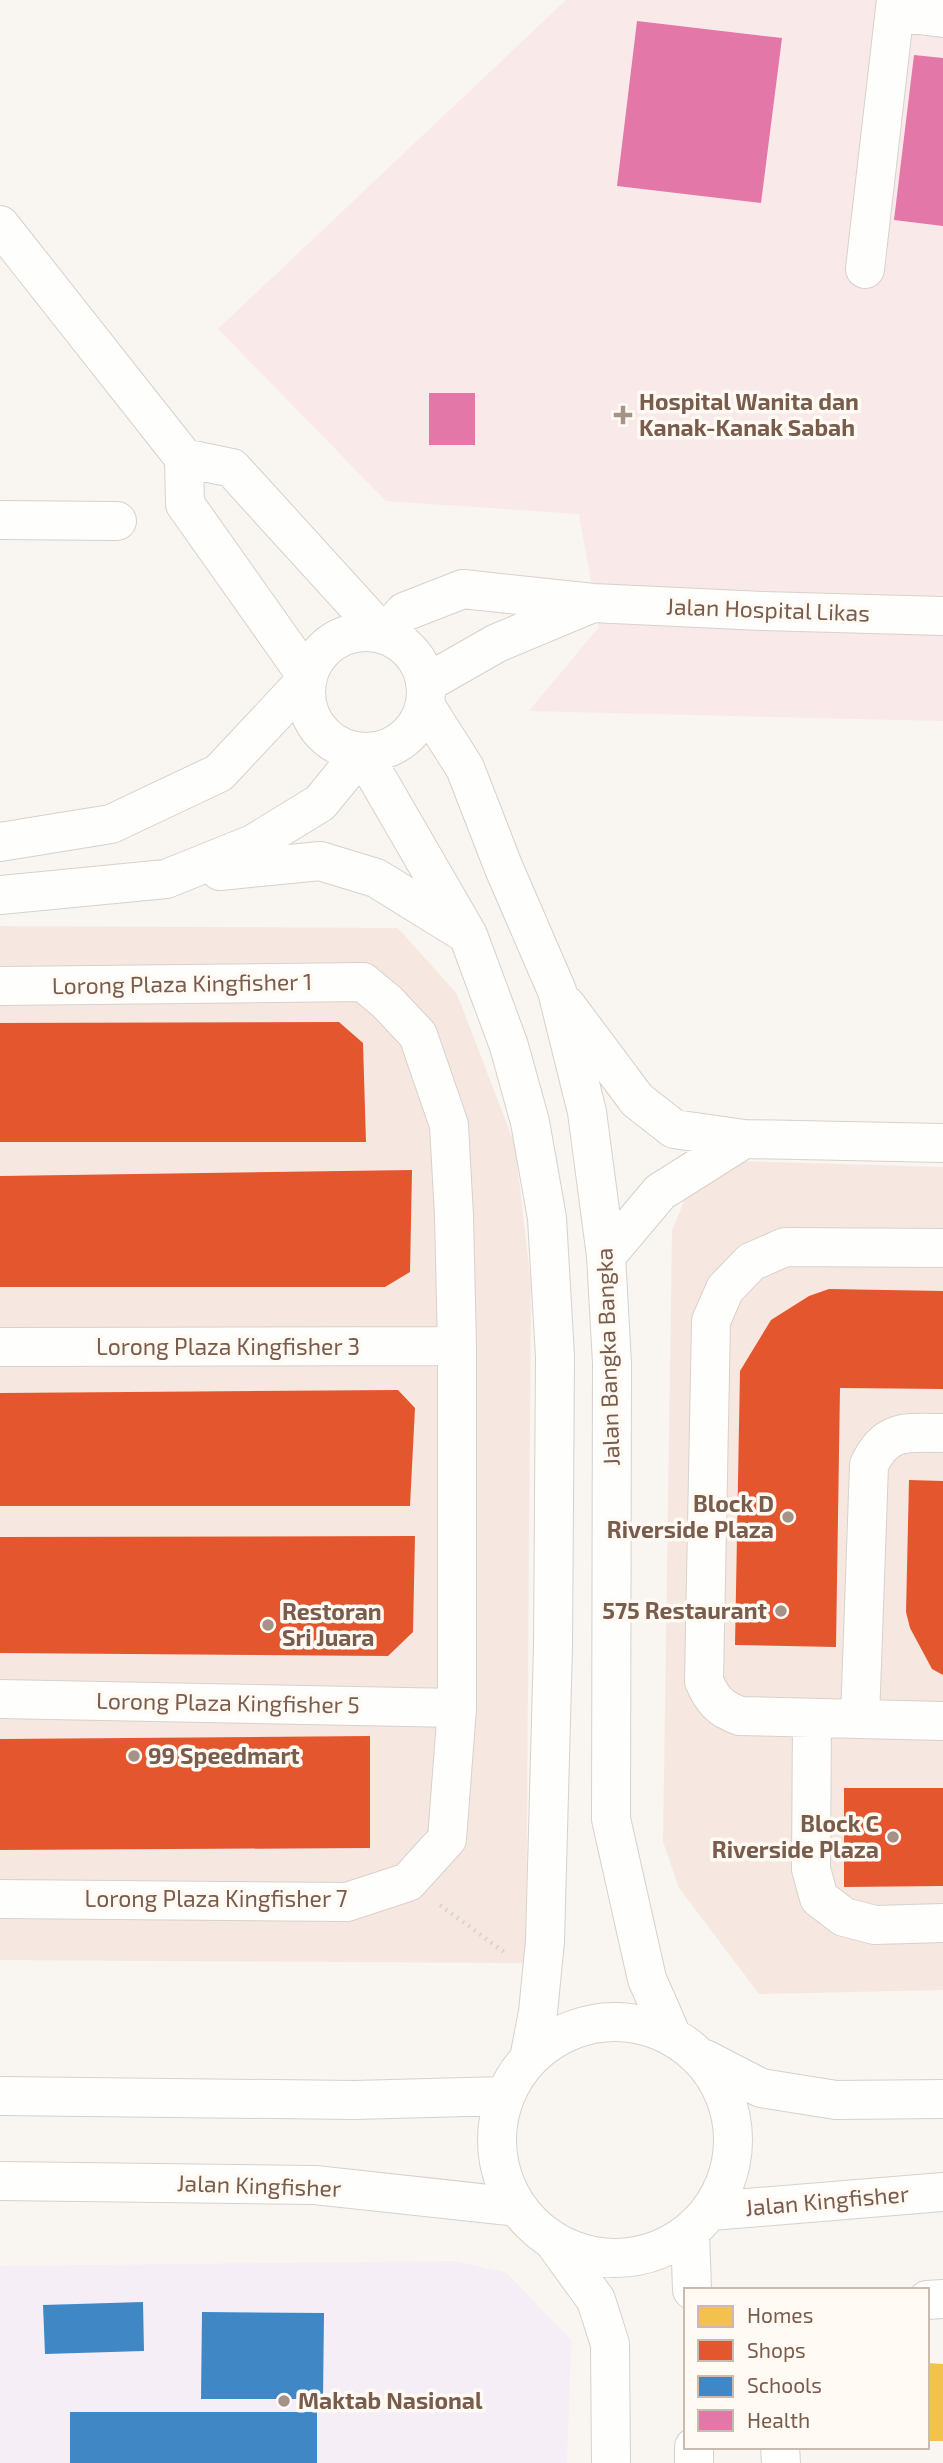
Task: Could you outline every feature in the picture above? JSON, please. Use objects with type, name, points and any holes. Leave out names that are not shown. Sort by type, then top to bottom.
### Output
[{"type":"street","points":[[865,269],[895,6],[943,18]]},
{"type":"street","points":[[0,225],[184,458],[185,504],[307,678],[309,712],[316,727],[327,739],[342,747],[362,752],[379,751],[408,734],[418,721],[425,695],[421,668],[412,654],[399,642],[384,635],[232,468],[184,458]]},
{"type":"street","points":[[0,520],[117,520]]},
{"type":"street","name":"Jalan Hospital Likas","points":[[384,635],[404,612],[463,589],[593,603],[776,612],[943,616]]},
{"type":"street","points":[[425,695],[497,642],[593,603]]},
{"type":"street","points":[[0,842],[111,824],[219,773],[307,678],[316,659],[326,647],[340,638],[355,634],[384,635]]},
{"type":"street","name":"Jalan Bangka Bangka","points":[[425,695],[466,768],[503,866],[556,991],[587,1112],[606,1256],[612,1363],[611,1818],[647,1979],[671,2034]]},
{"type":"street","points":[[166,879],[253,844],[320,803],[362,752]]},
{"type":"street","points":[[362,752],[468,935],[509,1046],[530,1122],[547,1218],[555,1356],[553,1606],[545,1941],[529,2059]]},
{"type":"street","points":[[0,895],[166,879],[262,865],[320,861],[376,878],[468,935]]},
{"type":"street","name":"Lorong Plaza Kingfisher 1","points":[[0,986],[363,982]]},
{"type":"street","name":"Lorong Plaza Kingfisher 7","points":[[0,1899],[347,1902],[408,1882],[447,1839],[457,1708],[457,1346],[449,1125],[418,1035],[387,1002],[363,982]]},
{"type":"street","points":[[556,991],[637,1100],[674,1129],[744,1139],[943,1143]]},
{"type":"street","points":[[606,1256],[660,1192],[744,1139]]},
{"type":"street","points":[[943,1248],[785,1247],[751,1262],[725,1289],[711,1321],[705,1681],[711,1696],[724,1710],[740,1716],[943,1721]]},
{"type":"street","name":"Lorong Plaza Kingfisher 3","points":[[0,1347],[457,1346]]},
{"type":"street","points":[[860,1719],[869,1465],[876,1448],[890,1438],[907,1433],[943,1433]]},
{"type":"street","name":"Lorong Plaza Kingfisher 5","points":[[0,1699],[457,1708]]},
{"type":"street","points":[[812,1718],[811,1869],[819,1898],[844,1917],[875,1925],[943,1923]]},
{"type":"street","points":[[701,2221],[659,2250],[624,2258],[588,2255],[554,2242],[533,2227],[517,2207],[500,2172],[496,2134],[504,2096],[529,2059],[556,2037],[593,2023],[633,2022],[671,2034],[703,2057],[761,2088],[836,2100],[943,2099]]},
{"type":"street","points":[[692,2288],[701,2221],[730,2173],[735,2132],[725,2092],[703,2057]]},
{"type":"street","points":[[0,2096],[354,2100],[504,2096]]},
{"type":"street","name":"Jalan Kingfisher","points":[[0,2181],[315,2185],[517,2207]]},
{"type":"street","name":"Jalan Kingfisher","points":[[701,2221],[943,2192]]},
{"type":"street","points":[[554,2242],[596,2300],[610,2344],[611,2463]]},
{"type":"path","points":[[408,1882],[541,1979]]},
{"type":"shaded area","name":"Hospital Wanita dan Kanak-Kanak Sabah","points":[[566,0],[943,0],[943,721],[529,711],[599,627],[579,514],[386,501],[218,329]]},
{"type":"shaded area","points":[[0,926],[398,928],[457,994],[515,1145],[531,1284],[526,1963],[0,1960]]},
{"type":"shaded area","points":[[734,1161],[943,1167],[943,1990],[759,1994],[679,1888],[663,1842],[672,1231],[690,1186]]},
{"type":"shaded area","name":"Maktab Nasional","points":[[455,2261],[507,2273],[571,2340],[567,2463],[0,2463],[0,2266]]},
{"type":"building: Homes","points":[[929,2363],[943,2364],[943,2441],[929,2441]]},
{"type":"building: Shops","points":[[339,1022],[363,1043],[366,1142],[0,1142],[0,1023]]},
{"type":"building: Shops","points":[[412,1170],[410,1272],[385,1287],[0,1287],[0,1176]]},
{"type":"building: Shops","name":"Block D Riverside Plaza","points":[[829,1289],[943,1291],[943,1389],[840,1388],[836,1647],[735,1645],[740,1371],[771,1320],[809,1296]]},
{"type":"building: Shops","points":[[398,1390],[415,1408],[410,1506],[0,1506],[0,1393]]},
{"type":"building: Shops","points":[[909,1480],[943,1481],[943,1675],[932,1669],[910,1628],[906,1612]]},
{"type":"building: Shops","points":[[415,1536],[413,1632],[388,1656],[0,1653],[0,1537]]},
{"type":"building: Shops","points":[[370,1736],[370,1848],[0,1850],[0,1739]]},
{"type":"building: Shops","name":"Block C Riverside Plaza","points":[[844,1788],[943,1788],[943,1886],[844,1887]]},
{"type":"building: Schools","points":[[143,2302],[144,2351],[45,2354],[43,2305]]},
{"type":"building: Schools","points":[[202,2312],[324,2313],[323,2399],[201,2399]]},
{"type":"building: Schools","points":[[70,2412],[317,2412],[317,2463],[70,2463]]},
{"type":"building: Health","points":[[637,21],[782,38],[761,203],[617,186]]},
{"type":"building: Health","points":[[914,55],[943,58],[943,226],[894,220]]},
{"type":"building: Health","points":[[429,393],[475,393],[475,445],[429,445]]},
{"type":"place","name":"Hospital Wanita dan Kanak-Kanak Sabah","points":[[623,415]]},
{"type":"place","name":"Block D Riverside Plaza","points":[[788,1517]]},
{"type":"place","name":"575 Restaurant","points":[[781,1611]]},
{"type":"place","name":"Restoran Sri Juara","points":[[268,1625]]},
{"type":"place","name":"99 Speedmart","points":[[134,1756]]},
{"type":"place","name":"Block C Riverside Plaza","points":[[893,1837]]},
{"type":"place","name":"Maktab Nasional","points":[[284,2401]]}]
